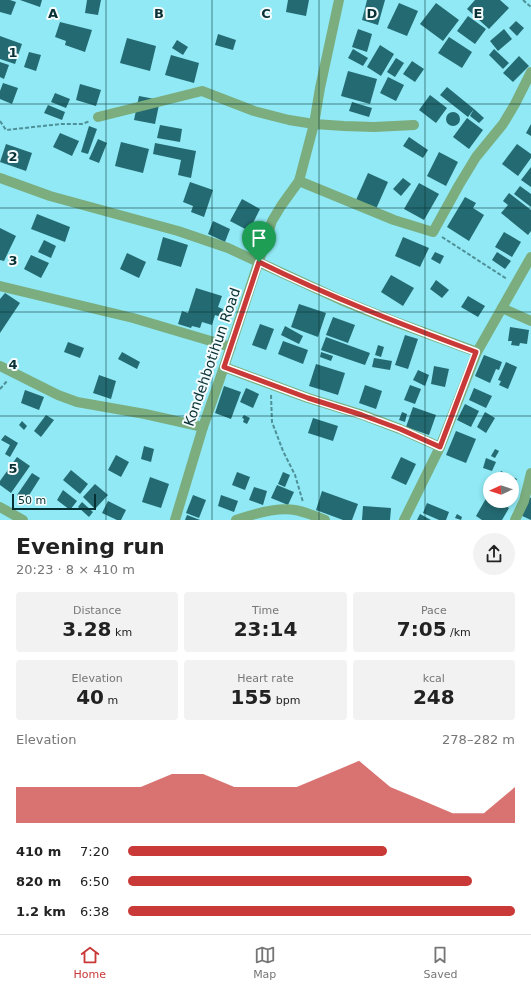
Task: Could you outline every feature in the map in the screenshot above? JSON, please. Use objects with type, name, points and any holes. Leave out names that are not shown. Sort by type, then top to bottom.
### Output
[{"type":"street","name":"Kondehbotihun Road","points":[[175,520],[203,427],[272,221],[280,206],[299,181],[314,124],[320,88],[339,0]]},
{"type":"street","points":[[299,181],[394,220],[433,232],[458,185],[516,104],[531,72]]},
{"type":"street","points":[[98,118],[202,91],[254,111],[289,120],[314,124],[374,127],[414,125]]},
{"type":"street","points":[[0,178],[50,196],[178,231],[228,248],[341,300],[476,352]]},
{"type":"street","points":[[404,520],[440,447],[476,352],[531,257]]},
{"type":"street","points":[[0,286],[133,318],[231,347]]},
{"type":"street","points":[[502,308],[531,321]]},
{"type":"street","points":[[0,366],[58,395],[77,402],[145,414],[203,427]]},
{"type":"street","points":[[224,367],[400,429],[440,447]]},
{"type":"street","points":[[515,520],[524,501],[531,473]]},
{"type":"street","points":[[0,507],[23,520]]},
{"type":"street","points":[[236,520],[276,510],[294,510],[325,520]]},
{"type":"path","points":[[523,0],[531,7]]},
{"type":"path","points":[[0,120],[6,130],[61,124],[82,124],[98,118]]},
{"type":"path","points":[[433,232],[515,284]]},
{"type":"path","points":[[270,384],[272,422],[283,451],[295,475],[306,513]]},
{"type":"building","points":[[0,0],[10,0],[16,2],[11,15],[0,12]]},
{"type":"building","points":[[20,0],[42,0],[40,7]]},
{"type":"building","points":[[87,0],[101,0],[98,15],[85,13]]},
{"type":"building","points":[[288,0],[309,0],[306,16],[286,12]]},
{"type":"building","points":[[367,0],[385,0],[378,25],[362,20]]},
{"type":"building","points":[[475,0],[500,0],[509,8],[489,29],[467,9]]},
{"type":"building","points":[[399,3],[418,11],[407,36],[387,28]]},
{"type":"building","points":[[436,3],[459,20],[443,41],[420,24]]},
{"type":"building","points":[[468,16],[486,29],[475,44],[457,31]]},
{"type":"building","points":[[516,21],[524,28],[517,36],[509,28]]},
{"type":"building","points":[[60,22],[92,30],[85,52],[65,45],[66,41],[55,37]]},
{"type":"building","points":[[358,29],[372,34],[367,52],[352,47]]},
{"type":"building","points":[[504,29],[512,39],[498,51],[490,41]]},
{"type":"building","points":[[218,34],[236,40],[233,50],[215,45]]},
{"type":"building","points":[[0,36],[22,44],[15,64],[0,59]]},
{"type":"building","points":[[449,37],[472,52],[462,68],[438,53]]},
{"type":"building","points":[[127,38],[156,46],[150,71],[120,63]]},
{"type":"building","points":[[177,40],[188,47],[183,55],[172,48]]},
{"type":"building","points":[[380,45],[394,54],[381,76],[367,67]]},
{"type":"building","points":[[353,49],[368,58],[363,66],[348,58]]},
{"type":"building","points":[[494,49],[509,63],[503,69],[489,55]]},
{"type":"building","points":[[29,52],[41,55],[36,71],[24,67]]},
{"type":"building","points":[[171,55],[199,63],[194,83],[165,75]]},
{"type":"building","points":[[519,56],[529,66],[513,82],[503,73]]},
{"type":"building","points":[[396,58],[404,63],[395,77],[387,72]]},
{"type":"building","points":[[412,61],[424,69],[415,82],[403,74]]},
{"type":"building","points":[[0,62],[9,65],[4,79],[0,77]]},
{"type":"building","points":[[348,71],[377,79],[370,104],[341,96]]},
{"type":"building","points":[[388,77],[404,85],[396,101],[380,93]]},
{"type":"building","points":[[3,83],[18,88],[12,104],[0,99],[0,91]]},
{"type":"building","points":[[80,84],[101,90],[96,106],[76,100]]},
{"type":"building","points":[[447,87],[474,109],[468,117],[440,95]]},
{"type":"building","points":[[55,93],[70,99],[66,108],[51,102]]},
{"type":"building","points":[[430,95],[447,108],[436,123],[419,110]]},
{"type":"building","points":[[139,96],[160,100],[155,124],[134,120]]},
{"type":"building","points":[[352,102],[372,108],[369,117],[349,111]]},
{"type":"building","points":[[48,105],[65,112],[62,120],[44,113]]},
{"type":"building","points":[[474,109],[484,118],[479,123],[470,116]]},
{"type":"building","points":[[450,112],[456,112],[460,116],[460,122],[456,126],[450,126],[446,122],[446,116]]},
{"type":"building","points":[[467,118],[483,130],[469,149],[453,137]]},
{"type":"building","points":[[531,124],[531,136],[526,133]]},
{"type":"building","points":[[160,125],[182,129],[180,142],[157,138]]},
{"type":"building","points":[[89,126],[97,129],[88,154],[81,152]]},
{"type":"building","points":[[60,133],[79,141],[72,156],[53,147]]},
{"type":"building","points":[[409,137],[428,150],[423,158],[403,146]]},
{"type":"building","points":[[98,139],[107,143],[99,163],[89,159]]},
{"type":"building","points":[[121,142],[149,149],[143,173],[115,166]]},
{"type":"building","points":[[155,143],[196,151],[191,178],[178,175],[181,160],[153,154]]},
{"type":"building","points":[[6,144],[32,153],[26,171],[0,162]]},
{"type":"building","points":[[517,144],[531,154],[531,158],[518,176],[502,164]]},
{"type":"building","points":[[439,152],[458,162],[446,186],[427,176]]},
{"type":"building","points":[[531,167],[531,187],[521,180]]},
{"type":"building","points":[[368,173],[388,182],[376,209],[356,200]]},
{"type":"building","points":[[403,178],[411,184],[401,196],[393,189]]},
{"type":"building","points":[[190,182],[213,190],[204,217],[191,212],[193,206],[183,202]]},
{"type":"building","points":[[419,183],[439,194],[424,220],[404,209]]},
{"type":"building","points":[[520,186],[531,194],[531,207],[514,194]]},
{"type":"building","points":[[509,193],[531,210],[531,231],[528,235],[501,213],[508,205],[503,201]]},
{"type":"building","points":[[465,197],[476,203],[473,208],[484,215],[469,241],[447,227]]},
{"type":"building","points":[[242,199],[260,209],[249,231],[230,221]]},
{"type":"building","points":[[37,214],[70,227],[65,242],[31,229]]},
{"type":"building","points":[[213,221],[230,229],[225,242],[208,234]]},
{"type":"building","points":[[0,228],[16,236],[4,261],[0,260]]},
{"type":"building","points":[[504,232],[521,242],[512,257],[495,247]]},
{"type":"building","points":[[163,237],[188,245],[181,267],[157,260]]},
{"type":"building","points":[[403,237],[429,248],[420,267],[395,256]]},
{"type":"building","points":[[44,240],[56,246],[51,258],[38,252]]},
{"type":"building","points":[[435,252],[444,256],[440,264],[431,259]]},
{"type":"building","points":[[497,252],[511,261],[505,269],[492,260]]},
{"type":"building","points":[[127,253],[146,262],[139,278],[120,269]]},
{"type":"building","points":[[31,255],[49,263],[41,278],[24,269]]},
{"type":"building","points":[[391,275],[414,288],[403,306],[381,292]]},
{"type":"building","points":[[436,280],[449,290],[442,298],[430,289]]},
{"type":"building","points":[[196,288],[222,296],[218,307],[223,309],[221,317],[215,315],[212,325],[202,322],[200,328],[192,326],[191,328],[178,324],[182,311],[188,313]]},
{"type":"building","points":[[5,293],[20,303],[0,333],[0,299]]},
{"type":"building","points":[[468,296],[485,306],[478,317],[461,307]]},
{"type":"building","points":[[299,304],[326,313],[318,337],[291,327]]},
{"type":"building","points":[[333,317],[355,325],[348,343],[326,335]]},
{"type":"building","points":[[260,324],[274,329],[266,350],[252,345]]},
{"type":"building","points":[[285,326],[303,336],[299,344],[281,335]]},
{"type":"building","points":[[510,327],[529,330],[527,344],[520,343],[519,346],[511,345],[512,341],[508,341]]},
{"type":"building","points":[[405,335],[418,339],[408,369],[395,365]]},
{"type":"building","points":[[326,337],[370,353],[365,365],[321,350]]},
{"type":"building","points":[[283,341],[308,350],[303,364],[278,354]]},
{"type":"building","points":[[68,342],[84,348],[80,358],[64,352]]},
{"type":"building","points":[[378,345],[384,347],[381,357],[375,355]]},
{"type":"building","points":[[122,352],[140,362],[137,369],[118,359]]},
{"type":"building","points":[[321,352],[333,356],[331,361],[320,357]]},
{"type":"building","points":[[484,355],[502,362],[499,370],[496,369],[490,383],[475,376]]},
{"type":"building","points":[[374,358],[392,361],[390,370],[372,367]]},
{"type":"building","points":[[506,362],[517,367],[508,389],[499,385],[501,381],[498,380]]},
{"type":"building","points":[[316,364],[345,373],[338,395],[309,386]]},
{"type":"building","points":[[434,366],[449,369],[445,387],[431,384]]},
{"type":"building","points":[[418,370],[429,375],[425,386],[413,380]]},
{"type":"building","points":[[99,375],[116,381],[111,399],[93,393]]},
{"type":"building","points":[[365,385],[382,391],[376,409],[359,403]]},
{"type":"building","points":[[410,385],[421,389],[415,404],[404,400]]},
{"type":"building","points":[[224,386],[241,392],[231,419],[215,413]]},
{"type":"building","points":[[246,388],[259,394],[253,408],[240,402]]},
{"type":"building","points":[[474,388],[492,396],[486,408],[469,400]]},
{"type":"building","points":[[25,390],[44,397],[39,410],[21,403]]},
{"type":"building","points":[[465,404],[479,411],[471,427],[457,420]]},
{"type":"building","points":[[413,407],[436,415],[429,435],[406,427]]},
{"type":"building","points":[[402,412],[407,414],[405,422],[399,420]]},
{"type":"building","points":[[485,412],[495,418],[486,433],[477,427]]},
{"type":"building","points":[[46,415],[54,420],[41,437],[34,431]]},
{"type":"building","points":[[244,415],[250,418],[247,424],[243,422],[244,419],[242,418]]},
{"type":"building","points":[[313,418],[338,426],[333,441],[308,433]]},
{"type":"building","points":[[22,421],[27,426],[24,430],[19,425]]},
{"type":"building","points":[[456,431],[476,439],[466,463],[446,455]]},
{"type":"building","points":[[5,435],[18,443],[10,457],[5,454],[10,445],[1,440]]},
{"type":"building","points":[[144,446],[154,449],[151,462],[141,459]]},
{"type":"building","points":[[495,449],[499,451],[495,458],[491,456]]},
{"type":"building","points":[[116,455],[129,462],[121,477],[108,470]]},
{"type":"building","points":[[17,457],[30,466],[11,493],[0,485],[0,481]]},
{"type":"building","points":[[401,457],[416,464],[406,485],[391,478]]},
{"type":"building","points":[[486,458],[496,462],[492,471],[483,468]]},
{"type":"building","points":[[71,470],[88,484],[80,494],[63,480]]},
{"type":"building","points":[[237,472],[250,477],[245,490],[232,485]]},
{"type":"building","points":[[283,472],[290,475],[285,487],[278,484]]},
{"type":"building","points":[[32,473],[40,478],[26,500],[17,495]]},
{"type":"building","points":[[150,477],[169,484],[161,508],[142,502]]},
{"type":"building","points":[[95,484],[108,495],[95,509],[83,497]]},
{"type":"building","points":[[277,485],[294,492],[288,505],[271,498]]},
{"type":"building","points":[[254,487],[267,491],[263,505],[249,500]]},
{"type":"building","points":[[63,490],[77,501],[70,510],[57,500]]},
{"type":"building","points":[[322,491],[358,504],[352,520],[343,520],[316,510]]},
{"type":"building","points":[[193,495],[206,500],[199,518],[186,513]]},
{"type":"building","points":[[221,495],[238,501],[234,512],[218,506]]},
{"type":"building","points":[[529,497],[531,498],[531,520],[520,515]]},
{"type":"building","points":[[108,501],[126,510],[121,520],[117,520],[102,513]]},
{"type":"building","points":[[82,502],[93,512],[89,517],[78,507]]},
{"type":"building","points":[[427,503],[449,512],[446,520],[439,520],[423,513]]},
{"type":"building","points":[[483,504],[483,508],[509,508],[502,520],[482,520],[476,516]]},
{"type":"building","points":[[363,506],[391,508],[390,520],[362,520]]},
{"type":"building","points":[[420,514],[431,520],[417,520]]},
{"type":"building","points":[[457,514],[462,517],[461,520],[455,518]]},
{"type":"building","points":[[187,515],[200,520],[185,520]]},
{"type":"route","points":[[259,262],[341,300],[476,352],[440,447],[400,429],[308,398],[224,367],[259,262]]}]
